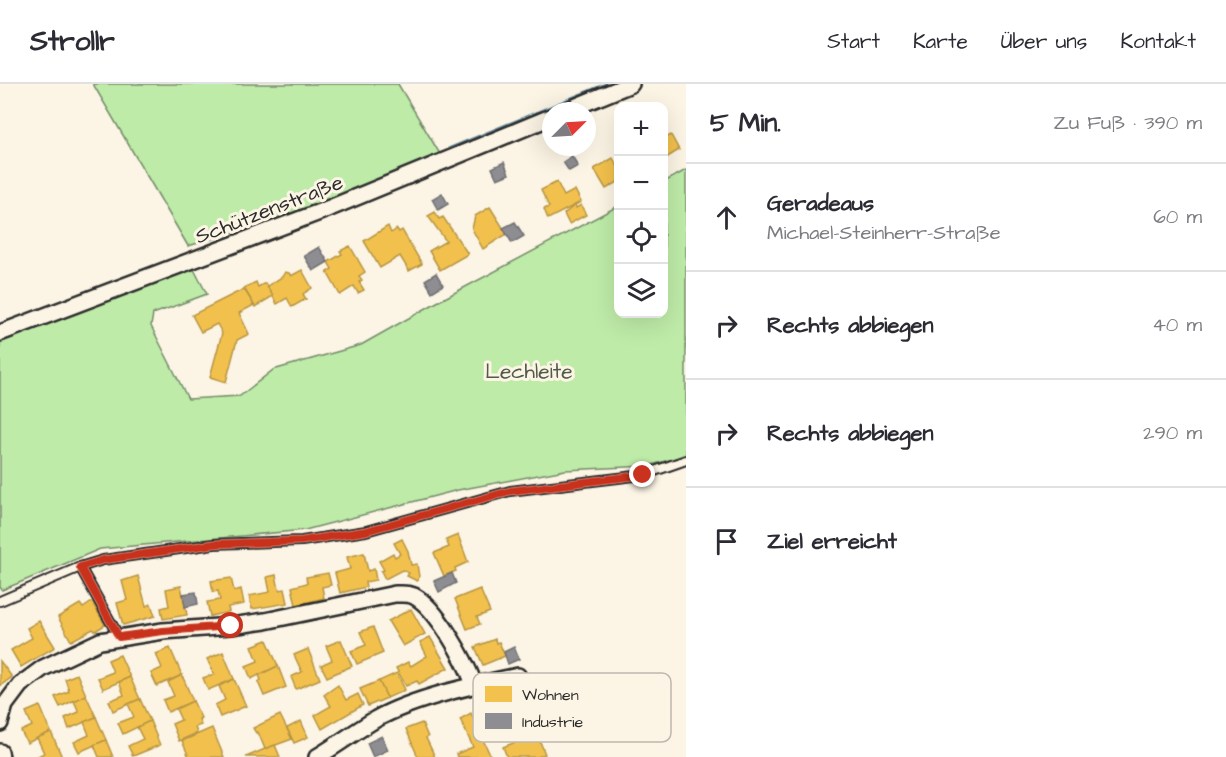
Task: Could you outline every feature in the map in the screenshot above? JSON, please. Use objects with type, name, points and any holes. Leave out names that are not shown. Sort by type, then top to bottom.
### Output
[{"type":"street","points":[[588,102],[631,84]]},
{"type":"street","name":"Schützenstraße","points":[[0,333],[325,210],[542,121]]},
{"type":"street","points":[[0,723],[5,705],[20,685],[43,668],[92,645],[119,637],[231,626],[395,594],[411,594],[423,602],[434,614],[467,666],[473,681]]},
{"type":"street","points":[[322,756],[376,719],[399,708],[473,684]]},
{"type":"street","points":[[0,753],[1,757]]},
{"type":"lane","points":[[0,601],[80,567],[103,560],[214,544],[302,541],[366,531],[510,491],[643,475],[686,460]]},
{"type":"lane","points":[[80,567],[119,637]]},
{"type":"green space","points":[[93,84],[398,84],[440,154],[296,214],[188,246]]},
{"type":"green space","name":"Lechleite","points":[[686,170],[686,455],[648,466],[565,470],[458,490],[305,530],[100,549],[2,590],[0,587],[0,339],[191,264],[207,294],[153,314],[151,326],[188,399],[240,396],[273,370],[361,345],[614,208],[614,318],[668,318],[668,180]]},
{"type":"building: Wohnen","points":[[671,135],[679,150],[668,157],[668,156],[668,137]]},
{"type":"building: Wohnen","points":[[613,158],[614,184],[606,189],[594,169]]},
{"type":"building: Wohnen","points":[[557,182],[564,196],[575,190],[581,202],[548,219],[544,209],[549,207],[541,190]]},
{"type":"building: Wohnen","points":[[575,205],[576,208],[581,205],[586,215],[569,224],[564,214]]},
{"type":"building: Wohnen","points":[[490,207],[507,234],[483,249],[472,229],[475,216]]},
{"type":"building: Wohnen","points":[[435,212],[439,219],[443,217],[468,254],[440,270],[429,251],[446,241],[428,216]]},
{"type":"building: Wohnen","points":[[388,226],[391,233],[397,229],[399,232],[402,230],[422,264],[409,271],[400,256],[380,268],[364,241]]},
{"type":"building: Wohnen","points":[[350,246],[365,272],[359,276],[362,280],[359,282],[364,290],[358,293],[354,286],[340,295],[327,272],[332,269],[328,262],[342,254],[340,251]]},
{"type":"building: Wohnen","points":[[302,270],[312,288],[303,294],[306,299],[292,307],[287,298],[277,304],[267,286],[282,277],[285,272],[291,276]]},
{"type":"building: Wohnen","points":[[256,282],[258,287],[265,283],[273,296],[255,307],[244,288]]},
{"type":"building: Wohnen","points":[[244,289],[254,305],[239,313],[249,334],[237,340],[226,382],[210,377],[222,333],[217,324],[201,332],[192,315]]},
{"type":"building: Wohnen","points":[[458,535],[468,562],[444,576],[434,553],[449,547],[446,540]]},
{"type":"building: Wohnen","points":[[402,539],[411,565],[417,564],[419,577],[417,581],[407,576],[409,573],[402,570],[385,579],[381,571],[384,570],[379,561],[393,553],[395,557],[400,554],[394,543]]},
{"type":"building: Wohnen","points":[[364,553],[368,571],[374,569],[376,580],[365,582],[366,587],[340,593],[335,573],[350,569],[347,557]]},
{"type":"building: Wohnen","points":[[328,573],[331,585],[322,587],[324,598],[296,605],[292,587],[307,583],[306,577]]},
{"type":"building: Wohnen","points":[[276,575],[279,590],[285,589],[288,603],[252,609],[249,596],[270,592],[267,577]]},
{"type":"building: Wohnen","points":[[138,576],[146,606],[151,604],[155,616],[123,625],[117,603],[127,600],[122,581]]},
{"type":"building: Wohnen","points":[[231,578],[234,591],[241,589],[244,604],[228,607],[229,612],[210,616],[207,602],[220,600],[218,591],[213,592],[211,581]]},
{"type":"building: Wohnen","points":[[181,586],[187,615],[163,619],[161,608],[169,606],[166,589]]},
{"type":"building: Wohnen","points":[[480,589],[490,612],[477,617],[480,624],[467,629],[455,599]]},
{"type":"building: Wohnen","points":[[92,602],[105,625],[71,641],[58,617],[80,604],[83,608]]},
{"type":"building: Wohnen","points":[[411,609],[425,634],[403,646],[388,621]]},
{"type":"building: Wohnen","points":[[39,621],[55,647],[21,667],[11,650],[32,638],[27,628]]},
{"type":"building: Wohnen","points":[[373,627],[383,653],[357,664],[351,651],[366,645],[360,632]]},
{"type":"building: Wohnen","points":[[430,637],[448,668],[419,684],[417,681],[406,686],[396,668],[408,662],[411,666],[427,656],[420,642]]},
{"type":"building: Wohnen","points":[[495,639],[496,643],[499,642],[505,656],[483,665],[475,647]]},
{"type":"building: Wohnen","points":[[267,640],[278,666],[251,679],[246,666],[258,661],[252,646]]},
{"type":"building: Wohnen","points":[[341,640],[352,666],[327,677],[321,665],[332,660],[326,646]]},
{"type":"building: Wohnen","points":[[170,648],[182,675],[157,686],[151,673],[162,668],[156,654]]},
{"type":"building: Wohnen","points":[[308,649],[320,679],[296,689],[291,677],[302,672],[294,655]]},
{"type":"building: Wohnen","points":[[223,652],[234,679],[208,690],[203,678],[214,674],[207,659]]},
{"type":"building: Wohnen","points":[[120,655],[130,677],[103,689],[98,678],[113,672],[108,660]]},
{"type":"building: Wohnen","points":[[0,661],[12,677],[0,686]]},
{"type":"building: Wohnen","points":[[278,666],[286,687],[264,696],[258,682],[261,680],[259,675]]},
{"type":"building: Wohnen","points":[[397,673],[405,690],[387,698],[379,681]]},
{"type":"building: Wohnen","points":[[77,674],[86,695],[60,707],[55,697],[69,691],[65,679]]},
{"type":"building: Wohnen","points":[[182,675],[193,701],[168,712],[163,700],[174,696],[168,682]]},
{"type":"building: Wohnen","points":[[130,677],[140,699],[113,711],[109,701],[124,695],[119,682]]},
{"type":"building: Wohnen","points":[[234,679],[246,706],[220,717],[215,705],[225,700],[219,686]]},
{"type":"building: Wohnen","points":[[379,681],[387,698],[368,706],[360,689]]},
{"type":"building: Wohnen","points":[[338,685],[346,700],[358,694],[363,705],[322,729],[315,715],[331,706],[324,695]]},
{"type":"building: Wohnen","points":[[86,695],[96,717],[69,729],[65,718],[79,712],[74,701]]},
{"type":"building: Wohnen","points":[[140,699],[150,721],[123,734],[118,723],[134,717],[128,704]]},
{"type":"building: Wohnen","points":[[193,701],[201,718],[199,719],[201,725],[195,727],[197,733],[179,741],[172,724],[181,720],[176,709]]},
{"type":"building: Wohnen","points":[[40,706],[51,732],[27,743],[21,731],[32,726],[26,712]]},
{"type":"building: Wohnen","points":[[471,713],[473,742],[484,742],[491,757],[457,757],[456,754],[473,747],[460,719]]},
{"type":"building: Wohnen","points":[[280,715],[292,739],[265,749],[258,732],[256,733],[253,728]]},
{"type":"building: Wohnen","points":[[96,717],[106,740],[79,752],[74,742],[89,735],[84,722]]},
{"type":"building: Wohnen","points":[[150,721],[160,745],[133,756],[128,746],[143,739],[137,727]]},
{"type":"building: Wohnen","points":[[301,721],[308,737],[294,743],[287,728]]},
{"type":"building: Wohnen","points":[[422,723],[435,757],[418,757],[406,729]]},
{"type":"building: Wohnen","points":[[212,728],[224,757],[189,757],[182,741]]},
{"type":"building: Wohnen","points":[[51,732],[62,757],[36,757],[44,753],[37,738]]},
{"type":"building: Wohnen","points":[[106,740],[113,757],[99,757],[94,745]]},
{"type":"building: Wohnen","points":[[516,742],[540,742],[545,754],[538,757],[507,757],[503,747]]},
{"type":"building: Wohnen","points":[[275,745],[280,757],[246,757],[265,749]]},
{"type":"building: Industrie","points":[[572,156],[578,166],[569,171],[563,162]]},
{"type":"building: Industrie","points":[[504,162],[509,174],[497,179],[492,168]]},
{"type":"building: Industrie","points":[[442,193],[448,204],[438,210],[432,199]]},
{"type":"building: Industrie","points":[[515,222],[524,236],[512,243],[503,228]]},
{"type":"building: Industrie","points":[[319,247],[328,262],[313,271],[304,256]]},
{"type":"building: Industrie","points":[[436,273],[443,285],[432,292],[425,280]]},
{"type":"building: Industrie","points":[[452,573],[456,583],[439,592],[434,581]]},
{"type":"building: Industrie","points":[[196,592],[198,604],[185,607],[183,594]]},
{"type":"building: Industrie","points":[[514,647],[519,659],[508,664],[504,652]]},
{"type":"building: Industrie","points":[[382,736],[388,750],[373,757],[367,743]]},
{"type":"waterway","points":[[449,149],[607,84]]},
{"type":"route","points":[[231,626],[119,637],[80,567],[103,560],[214,544],[302,541],[366,531],[510,491],[643,475]]}]
